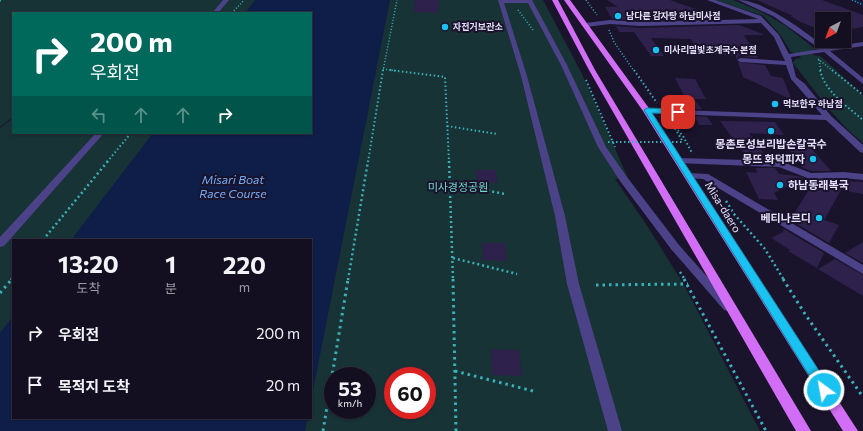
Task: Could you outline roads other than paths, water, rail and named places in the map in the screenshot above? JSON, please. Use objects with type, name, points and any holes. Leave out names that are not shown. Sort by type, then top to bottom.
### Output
[{"type":"main road","points":[[548,0],[562,14]]},
{"type":"main road","points":[[555,0],[735,314],[804,431]]},
{"type":"main road","name":"Misa-daero","points":[[567,0],[647,110],[851,431]]},
{"type":"main road","points":[[575,0],[578,15]]},
{"type":"street","points":[[216,12],[226,0]]},
{"type":"street","points":[[615,431],[573,284],[560,216],[524,76],[501,0],[529,1],[564,65],[602,147],[623,179],[675,247],[735,314]]},
{"type":"street","points":[[710,0],[754,14],[764,21],[777,36],[788,60],[793,78],[802,86],[828,118],[863,150]]},
{"type":"street","points":[[741,0],[776,15],[825,50],[863,82]]},
{"type":"street","points":[[724,17],[751,22]]},
{"type":"street","points":[[586,25],[610,22],[640,24],[764,21]]},
{"type":"street","points":[[740,60],[788,60],[810,53],[863,44]]},
{"type":"street","points":[[647,110],[828,118]]},
{"type":"street","points":[[0,244],[99,134]]},
{"type":"street","points":[[680,161],[780,164],[810,176],[844,175],[863,177]]},
{"type":"street","points":[[690,176],[705,176],[863,270]]},
{"type":"water","name":"Misari Boat Race Course","points":[[255,0],[390,0],[312,396],[312,239],[72,239],[152,134],[312,134],[312,12],[246,12]]},
{"type":"water","points":[[12,317],[12,419],[308,419],[305,431],[0,431],[0,333]]},
{"type":"waterway","points":[[854,0],[863,4]]},
{"type":"place","name":"남다른 감자탕 하남미사점","points":[[618,16]]},
{"type":"place","name":"자전거보관소","points":[[445,27]]},
{"type":"place","name":"미사리밀빛초계국수 본점","points":[[656,50]]},
{"type":"place","name":"먹보한우 하남점","points":[[775,104]]},
{"type":"place","name":"몽촌토성보리밥손칼국수","points":[[771,131]]},
{"type":"place","name":"몽뜨 화덕피자","points":[[813,159]]},
{"type":"place","name":"하남동래복국","points":[[780,185]]},
{"type":"place","name":"베티나르디","points":[[819,218]]},
{"type":"park label","name":"미사경정공원","points":[[458,187]]}]
